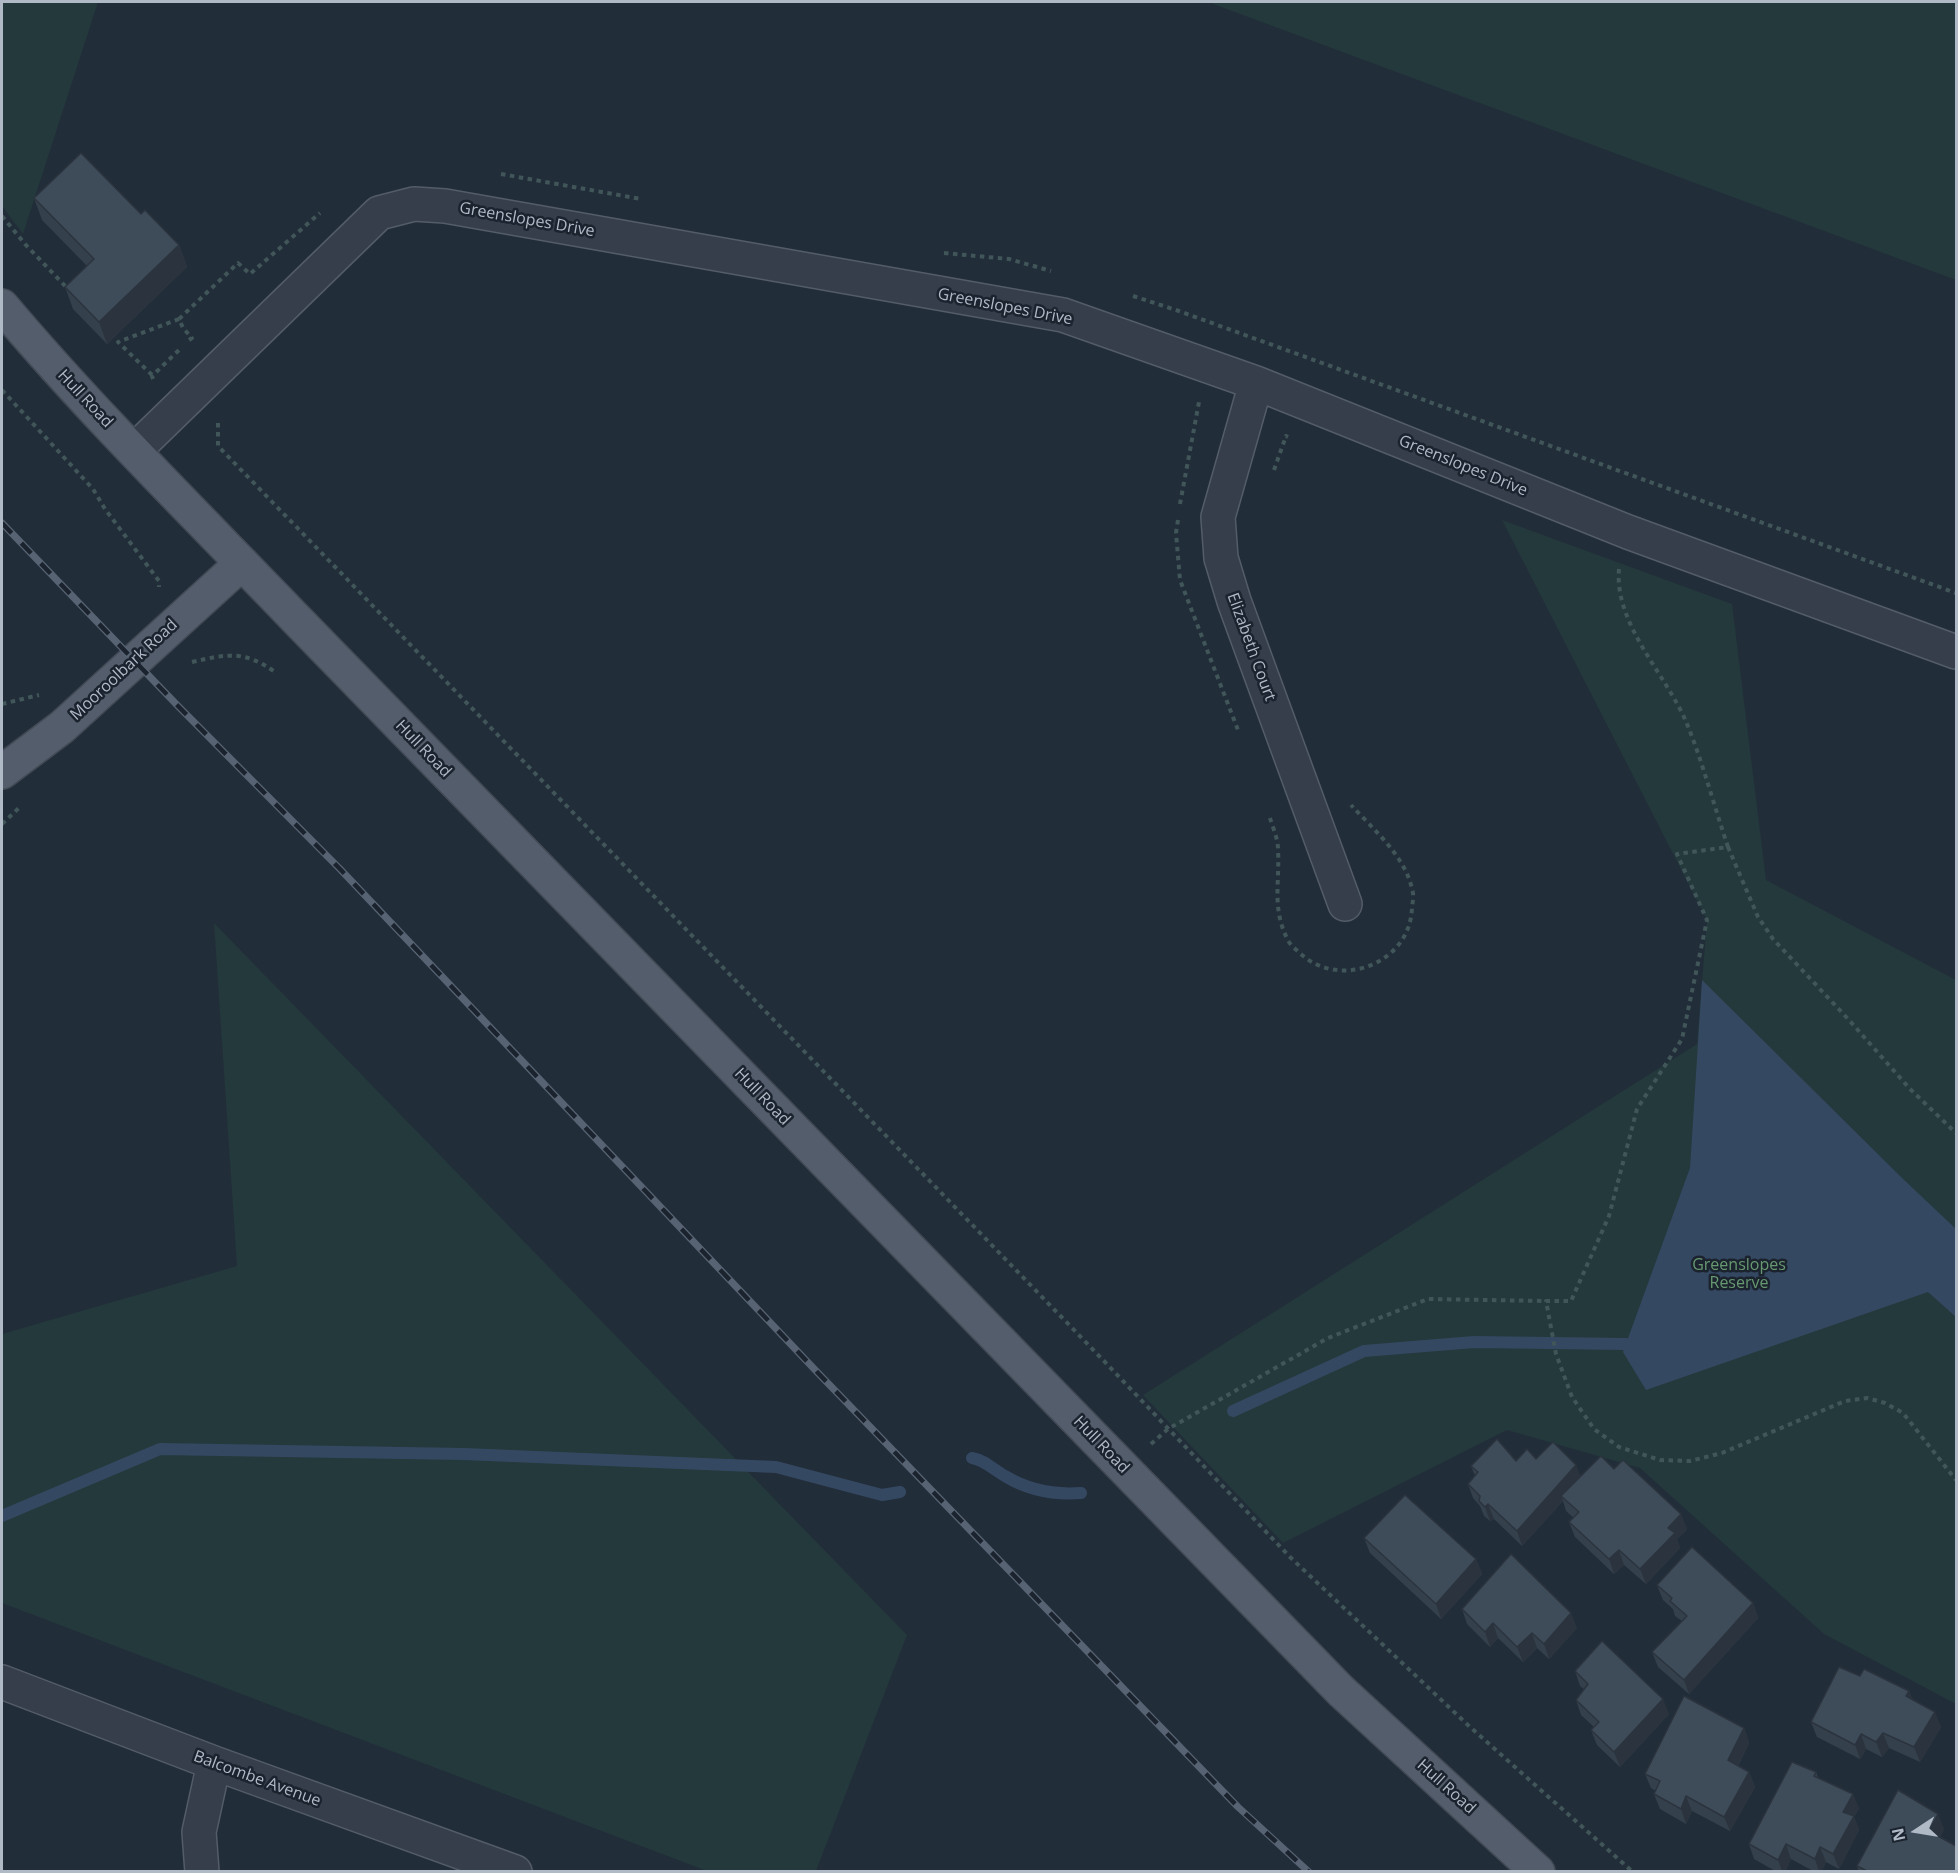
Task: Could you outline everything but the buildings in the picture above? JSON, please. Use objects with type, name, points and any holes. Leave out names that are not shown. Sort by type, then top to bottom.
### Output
[{"type":"main road","name":"Hull Road","points":[[2,306],[34,345],[134,451],[1341,1691],[1539,1872]]},
{"type":"main road","name":"Mooroolbark Road","points":[[2,772],[62,727],[242,562]]},
{"type":"street","name":"Greenslopes Drive","points":[[134,451],[379,213],[414,204],[457,208],[1063,315],[1256,383],[1628,532],[1956,652]]},
{"type":"street","name":"Elizabeth Court","points":[[1256,383],[1218,517],[1221,558],[1234,601],[1346,904]]},
{"type":"street","name":"Balcombe Avenue","points":[[2,1682],[214,1763],[515,1872]]},
{"type":"street","points":[[202,1872],[199,1832],[214,1763]]},
{"type":"path","points":[[2,216],[71,293]]},
{"type":"path","points":[[118,342],[179,319]]},
{"type":"path","points":[[110,334],[152,376]]},
{"type":"path","points":[[2,390],[93,489],[105,509],[159,581],[158,595]]},
{"type":"path","points":[[1190,398],[1200,402],[1182,488],[1176,533],[1180,580],[1242,740]]},
{"type":"path","points":[[218,421],[218,446],[1290,1557],[1470,1727],[1633,1872]]},
{"type":"path","points":[[1271,478],[1287,436],[1298,440]]},
{"type":"path","points":[[1628,532],[1620,556],[1618,574],[1624,608],[1642,646],[1686,723],[1728,847],[1758,917],[1773,939],[1910,1089],[1956,1133]]},
{"type":"path","points":[[2,704],[42,694]]},
{"type":"path","points":[[1269,813],[1278,847],[1277,910],[1290,944],[1312,963],[1338,971],[1366,968],[1387,957],[1404,938],[1412,916],[1413,890],[1405,868],[1351,804]]},
{"type":"path","points":[[1124,1469],[1168,1429],[1328,1338],[1428,1299],[1571,1301],[1609,1216],[1637,1109],[1682,1039],[1707,920],[1677,854],[1728,847]]},
{"type":"path","points":[[1546,1301],[1556,1354],[1572,1397],[1594,1429],[1619,1448],[1660,1460],[1690,1461],[1722,1453],[1845,1401],[1867,1398],[1885,1403],[1904,1413],[1956,1480]]},
{"type":"green space","points":[[2,2],[98,2],[23,234],[2,206]]},
{"type":"green space","points":[[1208,2],[1956,2],[1956,280]]},
{"type":"green space","name":"Greenslopes Reserve","points":[[1502,520],[1732,604],[1766,880],[1956,980],[1956,1704],[1824,1634],[1640,1468],[1507,1430],[1283,1543],[1143,1395],[1697,1044],[1707,920]]},
{"type":"green space","points":[[214,923],[907,1635],[816,1871],[707,1871],[2,1603],[2,1334],[237,1266]]},
{"type":"water","points":[[1702,980],[1956,1229],[1956,1317],[1928,1292],[1646,1390],[1623,1352],[1690,1168]]},
{"type":"waterway","points":[[1233,1411],[1364,1351],[1474,1342],[1626,1344]]},
{"type":"waterway","points":[[2,1516],[160,1449],[464,1454],[776,1467],[882,1495],[900,1492]]},
{"type":"waterway","points":[[972,1458],[1032,1488],[1061,1493],[1081,1493]]},
{"type":"railway","points":[[2,523],[177,705],[340,869],[819,1374],[1238,1807],[1309,1872]]}]
